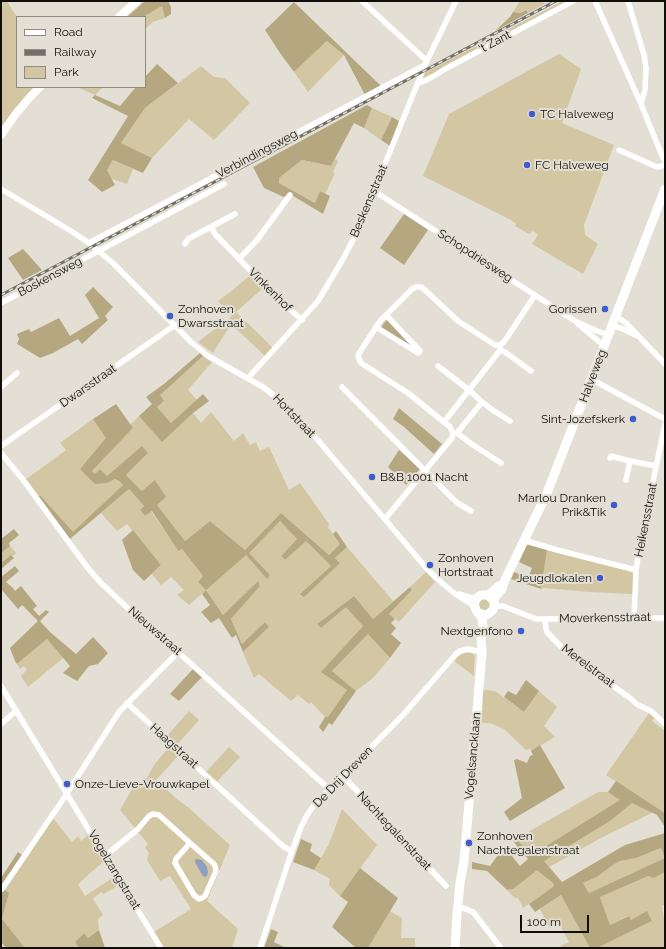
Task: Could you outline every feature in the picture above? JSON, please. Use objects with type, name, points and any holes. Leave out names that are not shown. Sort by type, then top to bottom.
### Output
[{"type":"main road","name":"Halveweg","points":[[488,614],[493,610],[495,597],[502,589],[549,487],[665,189]]},
{"type":"main road","name":"Halveweg","points":[[479,603],[504,582]]},
{"type":"main road","points":[[488,614],[484,615],[479,603],[492,598],[494,604]]},
{"type":"main road","name":"Vogelsancklaan","points":[[459,948],[460,883],[464,861],[482,652],[482,618],[479,603]]},
{"type":"main road","name":"Vogelsancklaan","points":[[482,652],[488,628],[488,614]]},
{"type":"main road","name":"Vogelsancklaan","points":[[455,948],[460,908]]},
{"type":"street","points":[[120,16],[137,1]]},
{"type":"street","points":[[362,1],[426,63]]},
{"type":"street","name":"Beskensstraat","points":[[248,378],[318,301],[343,259],[356,234],[426,63],[456,1]]},
{"type":"street","name":"'t Zant","points":[[418,83],[434,76],[573,1]]},
{"type":"street","points":[[595,1],[665,161]]},
{"type":"street","points":[[628,1],[644,55],[646,68],[645,90],[641,104]]},
{"type":"street","name":"Verbindingsweg","points":[[91,244],[426,63]]},
{"type":"street","points":[[1,135],[15,114],[39,88]]},
{"type":"street","points":[[619,150],[658,167],[665,165]]},
{"type":"street","points":[[101,253],[224,184]]},
{"type":"street","name":"Hortstraat","points":[[1,190],[65,227],[91,244],[132,282],[191,342],[208,356],[263,387],[282,402],[292,411],[427,568],[459,597],[479,603]]},
{"type":"street","name":"Schopdriesweg","points":[[374,191],[575,321],[609,335]]},
{"type":"street","name":"Vinkenhof","points":[[239,259],[257,240],[290,195]]},
{"type":"street","points":[[185,244],[188,239],[235,214]]},
{"type":"street","points":[[101,253],[164,219]]},
{"type":"street","name":"Vinkenhof","points":[[211,227],[215,234],[277,298],[302,320]]},
{"type":"street","name":"Boskensweg","points":[[1,303],[101,253]]},
{"type":"street","points":[[501,463],[455,433],[450,427],[408,393],[361,363],[358,355],[380,321],[412,289],[421,287],[458,321],[500,348],[531,371]]},
{"type":"street","points":[[444,422],[487,367],[535,295]]},
{"type":"street","points":[[376,327],[418,353],[420,351],[386,315]]},
{"type":"street","points":[[616,316],[626,323],[665,364]]},
{"type":"street","name":"Schopdriesweg","points":[[575,321],[604,346]]},
{"type":"street","name":"Dwarsstraat","points":[[1,446],[175,325]]},
{"type":"street","points":[[612,326],[621,328],[637,336]]},
{"type":"street","points":[[438,366],[482,402],[510,421]]},
{"type":"street","points":[[1,387],[17,373]]},
{"type":"street","points":[[591,379],[665,419]]},
{"type":"street","points":[[342,387],[424,471],[459,504],[471,511]]},
{"type":"street","points":[[385,520],[482,402]]},
{"type":"street","name":"Heikensstraat","points":[[634,618],[636,570],[665,424]]},
{"type":"street","name":"Nieuwstraat","points":[[1,453],[100,582],[330,790]]},
{"type":"street","points":[[610,458],[611,456],[656,466]]},
{"type":"street","points":[[626,480],[630,461]]},
{"type":"street","points":[[524,540],[636,570]]},
{"type":"street","name":"Hortstraat","points":[[450,590],[474,598],[479,603]]},
{"type":"street","points":[[494,604],[536,619],[545,619]]},
{"type":"street","name":"Moverkensstraat","points":[[545,619],[665,618]]},
{"type":"street","name":"Merelstraat","points":[[545,619],[547,632],[564,650],[638,705],[651,711],[665,724]]},
{"type":"street","name":"De Drij Dreven","points":[[260,948],[292,851],[307,815],[403,715],[456,654],[460,651],[468,649],[482,652]]},
{"type":"street","points":[[2,889],[119,712],[178,652]]},
{"type":"street","name":"Vogelzangstraat","points":[[1,686],[161,948]]},
{"type":"street","name":"Haagstraat","points":[[127,703],[279,841],[292,851]]},
{"type":"street","points":[[1,724],[16,711]]},
{"type":"street","name":"Nachtegalenstraat","points":[[343,776],[446,886]]},
{"type":"street","points":[[105,856],[138,829],[149,816],[153,814],[158,815],[190,843],[214,864],[216,868],[205,896],[199,899],[194,895],[175,863],[176,859],[190,843]]},
{"type":"street","points":[[460,908],[473,912],[502,948]]},
{"type":"green space","points":[[1,1],[8,1],[16,16],[16,88],[33,88],[1,127]]},
{"type":"green space","points":[[520,1],[543,1],[545,4],[528,13],[526,10],[521,13],[513,12]]},
{"type":"green space","points":[[563,1],[569,1],[430,77],[423,79],[424,73]]},
{"type":"green space","points":[[162,6],[165,18],[153,22],[146,28],[146,16],[145,16]]},
{"type":"green space","points":[[327,41],[344,55],[308,92],[294,72]]},
{"type":"green space","points":[[559,54],[581,69],[562,123],[614,145],[584,225],[585,235],[598,244],[583,274],[532,244],[538,235],[533,231],[529,234],[515,226],[516,224],[511,220],[423,176],[449,114]]},
{"type":"green space","points":[[201,66],[214,77],[225,78],[250,103],[214,140],[189,119],[152,158],[121,143],[145,108]]},
{"type":"green space","points":[[79,88],[102,88],[95,95]]},
{"type":"green space","points":[[372,108],[392,117],[381,140],[364,128]]},
{"type":"green space","points":[[335,159],[338,161],[333,172],[335,173],[325,194],[320,191],[315,203],[279,183],[279,178],[302,160],[331,166]]},
{"type":"green space","points":[[113,160],[133,169],[127,184],[112,179],[107,170]]},
{"type":"green space","points":[[250,275],[262,289],[236,312],[273,348],[265,356],[231,324],[213,353],[198,342],[232,316],[218,301]]},
{"type":"green space","points":[[203,356],[212,362],[188,390],[197,400],[171,423],[157,407],[164,401],[159,395]]},
{"type":"green space","points":[[211,412],[234,441],[243,433],[250,445],[256,442],[260,451],[269,447],[289,490],[300,483],[329,524],[328,527],[340,544],[329,555],[281,513],[245,550],[210,521],[185,541],[157,505],[155,481],[142,491],[126,475],[148,453],[142,447],[107,476],[95,474],[92,471],[133,428],[130,425],[139,416],[162,441],[193,413],[201,423]]},
{"type":"green space","points":[[93,419],[107,438],[80,469],[107,483],[114,479],[123,485],[73,533],[40,495],[38,497],[25,480],[66,450],[60,443]]},
{"type":"green space","points":[[129,489],[144,506],[140,510],[145,516],[151,511],[178,551],[182,549],[203,576],[198,582],[246,555],[267,578],[270,575],[248,553],[280,521],[297,539],[281,556],[285,560],[306,540],[331,566],[300,594],[340,563],[335,558],[347,547],[393,601],[373,619],[354,596],[317,624],[321,628],[346,606],[363,626],[322,672],[348,690],[328,718],[325,717],[311,702],[309,704],[298,695],[291,701],[259,674],[254,678],[243,652],[269,627],[265,622],[242,644],[231,619],[260,586],[258,581],[223,615],[206,590],[189,605],[177,595],[184,590],[171,577],[161,585],[152,574],[161,565],[127,524],[117,531],[101,513]]},
{"type":"green space","points":[[10,546],[16,553],[1,563],[1,553]]},
{"type":"green space","points":[[547,550],[631,571],[634,575],[633,594],[541,589]]},
{"type":"green space","points":[[426,572],[435,582],[399,622],[389,614],[412,590],[410,587]]},
{"type":"green space","points":[[483,598],[490,601],[490,608],[483,612],[477,605]]},
{"type":"green space","points":[[368,634],[390,658],[374,677],[356,691],[332,671]]},
{"type":"green space","points":[[47,639],[63,658],[28,687],[21,676],[27,670],[24,666],[20,669],[17,664]]},
{"type":"green space","points":[[464,653],[472,653],[475,656],[474,676],[454,661]]},
{"type":"green space","points":[[483,690],[495,691],[524,712],[539,691],[557,707],[544,726],[555,737],[531,751],[530,749],[526,750],[504,729],[490,723],[482,723]]},
{"type":"green space","points":[[189,711],[199,720],[176,746],[166,737]]},
{"type":"green space","points":[[649,713],[655,717],[652,721],[665,731],[665,813],[606,775]]},
{"type":"green space","points":[[170,746],[179,755],[156,780],[230,845],[207,901],[238,929],[232,948],[164,948],[154,932],[191,909],[170,876],[160,881],[147,860],[149,853],[145,848],[148,844],[120,810],[136,782],[141,789],[154,765]]},
{"type":"green space","points":[[229,747],[240,757],[216,783],[205,773]]},
{"type":"green space","points":[[598,792],[608,792],[621,800],[532,856],[516,839]]},
{"type":"green space","points":[[626,801],[656,811],[601,838],[542,871],[554,886],[523,908],[518,898],[515,898],[507,890],[513,889],[536,865]]},
{"type":"green space","points":[[342,809],[377,845],[340,896],[329,885],[330,879],[314,870],[329,844]]},
{"type":"green space","points":[[53,818],[72,842],[78,836],[81,841],[88,835],[104,861],[78,884],[85,896],[114,877],[119,885],[104,894],[101,892],[93,899],[103,915],[98,919],[99,930],[88,938],[84,933],[75,942],[79,948],[25,948],[2,919],[9,893],[5,890]]},
{"type":"green space","points":[[661,848],[665,858],[589,893],[583,883],[597,877],[620,861],[636,858]]},
{"type":"green space","points":[[665,872],[665,904],[662,906],[665,927],[665,948],[597,948],[652,921],[647,912],[631,920],[628,916],[610,925],[600,897],[648,875],[654,878]]},
{"type":"green space","points":[[561,895],[590,948],[562,948],[561,946],[569,942],[559,923],[550,928],[540,909]]},
{"type":"green space","points":[[390,911],[402,918],[401,938],[415,938],[415,948],[368,948]]},
{"type":"shaded area","points":[[145,1],[168,1],[171,7],[171,14],[165,18],[162,6],[145,16],[128,16]]},
{"type":"shaded area","points":[[294,2],[381,86],[365,95],[344,55],[327,41],[294,72],[265,30]]},
{"type":"shaded area","points":[[526,10],[528,13],[495,31],[510,17],[513,12],[521,13]]},
{"type":"shaded area","points":[[157,64],[178,83],[145,108],[121,143],[152,158],[143,173],[113,160],[107,170],[115,185],[102,192],[88,180],[128,116],[92,98],[95,95],[120,106],[135,88],[146,88],[146,76]]},
{"type":"shaded area","points":[[367,105],[372,108],[364,128],[354,123],[331,166],[302,160],[279,178],[279,183],[315,203],[320,191],[330,196],[323,214],[290,194],[284,197],[264,188],[253,167]]},
{"type":"shaded area","points":[[392,117],[399,121],[390,146],[381,140]]},
{"type":"shaded area","points":[[404,214],[428,230],[404,265],[380,248]]},
{"type":"shaded area","points":[[23,249],[42,270],[23,280],[8,258]]},
{"type":"shaded area","points":[[93,287],[113,307],[105,316],[108,320],[82,344],[78,339],[53,353],[40,358],[17,344],[19,339],[17,334],[29,329],[31,332],[59,318],[70,336],[99,318],[85,295]]},
{"type":"shaded area","points":[[388,319],[414,349],[381,328]]},
{"type":"shaded area","points":[[200,353],[203,356],[160,395],[164,401],[157,407],[171,423],[203,394],[209,401],[193,413],[162,442],[139,416],[152,404],[146,397],[164,384]]},
{"type":"shaded area","points":[[116,404],[133,428],[92,471],[95,474],[100,469],[107,476],[142,446],[148,453],[126,475],[142,491],[155,480],[166,497],[157,505],[185,541],[210,521],[245,550],[281,513],[329,555],[340,544],[333,534],[336,531],[347,547],[335,558],[340,563],[304,597],[300,594],[331,566],[306,541],[285,560],[281,556],[297,539],[280,521],[249,553],[270,575],[267,579],[246,555],[206,590],[198,582],[203,576],[182,549],[178,551],[152,511],[145,516],[140,510],[144,506],[129,489],[70,539],[38,497],[40,495],[73,532],[123,485],[115,479],[107,483],[95,484],[80,469],[106,438],[93,419]]},
{"type":"shaded area","points":[[399,408],[442,444],[434,454],[393,419]]},
{"type":"shaded area","points":[[399,450],[420,469],[406,485],[388,467]]},
{"type":"shaded area","points":[[14,529],[19,535],[9,543],[10,546],[1,553],[1,539]]},
{"type":"shaded area","points":[[133,530],[161,565],[144,581],[133,570],[122,540]]},
{"type":"shaded area","points":[[528,545],[547,550],[541,589],[511,579],[514,572],[528,578],[532,568],[519,562],[526,546]]},
{"type":"shaded area","points":[[11,555],[14,558],[1,569],[1,563]]},
{"type":"shaded area","points":[[15,566],[19,571],[6,582],[15,591],[21,586],[37,606],[33,609],[39,616],[46,610],[49,612],[40,621],[50,632],[76,654],[93,637],[108,653],[98,664],[89,666],[77,681],[63,673],[70,666],[47,639],[17,664],[15,661],[10,648],[38,621],[22,605],[18,609],[1,589],[1,577]]},
{"type":"shaded area","points":[[258,581],[260,586],[231,619],[242,644],[265,622],[269,627],[243,652],[236,635],[232,638],[219,618],[211,623],[201,612],[210,605],[202,594],[206,590],[223,615]]},
{"type":"shaded area","points":[[410,587],[412,590],[389,614],[395,619],[391,623],[396,628],[391,634],[401,643],[390,658],[368,634],[332,671],[356,691],[332,725],[329,723],[323,732],[319,727],[325,717],[328,717],[347,690],[321,672],[363,626],[346,607],[321,628],[317,624],[354,596],[373,619]]},
{"type":"shaded area","points":[[193,669],[202,677],[179,701],[170,694]]},
{"type":"shaded area","points":[[526,680],[539,691],[524,712],[504,697],[508,691],[516,695]]},
{"type":"shaded area","points":[[540,745],[565,788],[510,821],[504,812],[522,798],[514,760],[517,759],[527,763],[530,756],[533,755],[531,751]]},
{"type":"shaded area","points":[[616,781],[665,813],[665,827],[657,815],[632,803],[610,821],[544,861],[562,882],[625,845],[665,833],[665,858],[665,872],[654,878],[648,876],[600,897],[610,925],[629,916],[631,920],[647,911],[652,921],[597,948],[590,948],[561,895],[535,912],[529,904],[554,886],[553,883],[537,870],[513,889],[507,890],[487,871],[472,869],[472,862],[490,866],[497,856],[508,851],[520,866],[528,859],[513,841],[516,839],[532,855],[620,800],[608,792]],"holes":[[[661,848],[665,858],[589,893],[583,883],[597,877],[620,861],[636,858]]]},
{"type":"shaded area","points":[[301,839],[312,844],[310,851],[321,858],[314,870],[293,862]]},
{"type":"shaded area","points":[[18,852],[22,855],[1,887],[1,878]]},
{"type":"shaded area","points":[[360,868],[398,898],[368,948],[356,948],[332,927],[348,902],[340,896]]},
{"type":"shaded area","points":[[1,887],[9,893],[2,919],[25,948],[6,948],[1,942]]},
{"type":"shaded area","points":[[271,929],[278,932],[274,942],[284,947],[283,948],[264,948]]},
{"type":"shaded area","points":[[99,930],[105,948],[79,948],[75,942],[84,933],[88,938]]},
{"type":"water","points":[[196,859],[202,860],[207,867],[207,876],[203,876],[196,864]]},
{"type":"railway","points":[[1,295],[556,1]]},
{"type":"place","name":"TC Halveweg","points":[[532,114]]},
{"type":"place","name":"FC Halveweg","points":[[527,165]]},
{"type":"place","name":"Gorissen","points":[[605,309]]},
{"type":"place","name":"Zonhoven Dwarsstraat","points":[[170,316]]},
{"type":"place","name":"Sint-Jozefskerk","points":[[633,419]]},
{"type":"place","name":"B&B 1001 Nacht","points":[[372,477]]},
{"type":"place","name":"Marlou Dranken Prik&Tik","points":[[614,505]]},
{"type":"place","name":"Zonhoven Hortstraat","points":[[430,565]]},
{"type":"place","name":"Jeugdlokalen","points":[[600,578]]},
{"type":"place","name":"Nextgenfono","points":[[521,631]]},
{"type":"place","name":"Onze-Lieve-Vrouwkapel","points":[[67,784]]},
{"type":"place","name":"Zonhoven Nachtegalenstraat","points":[[469,843]]}]
